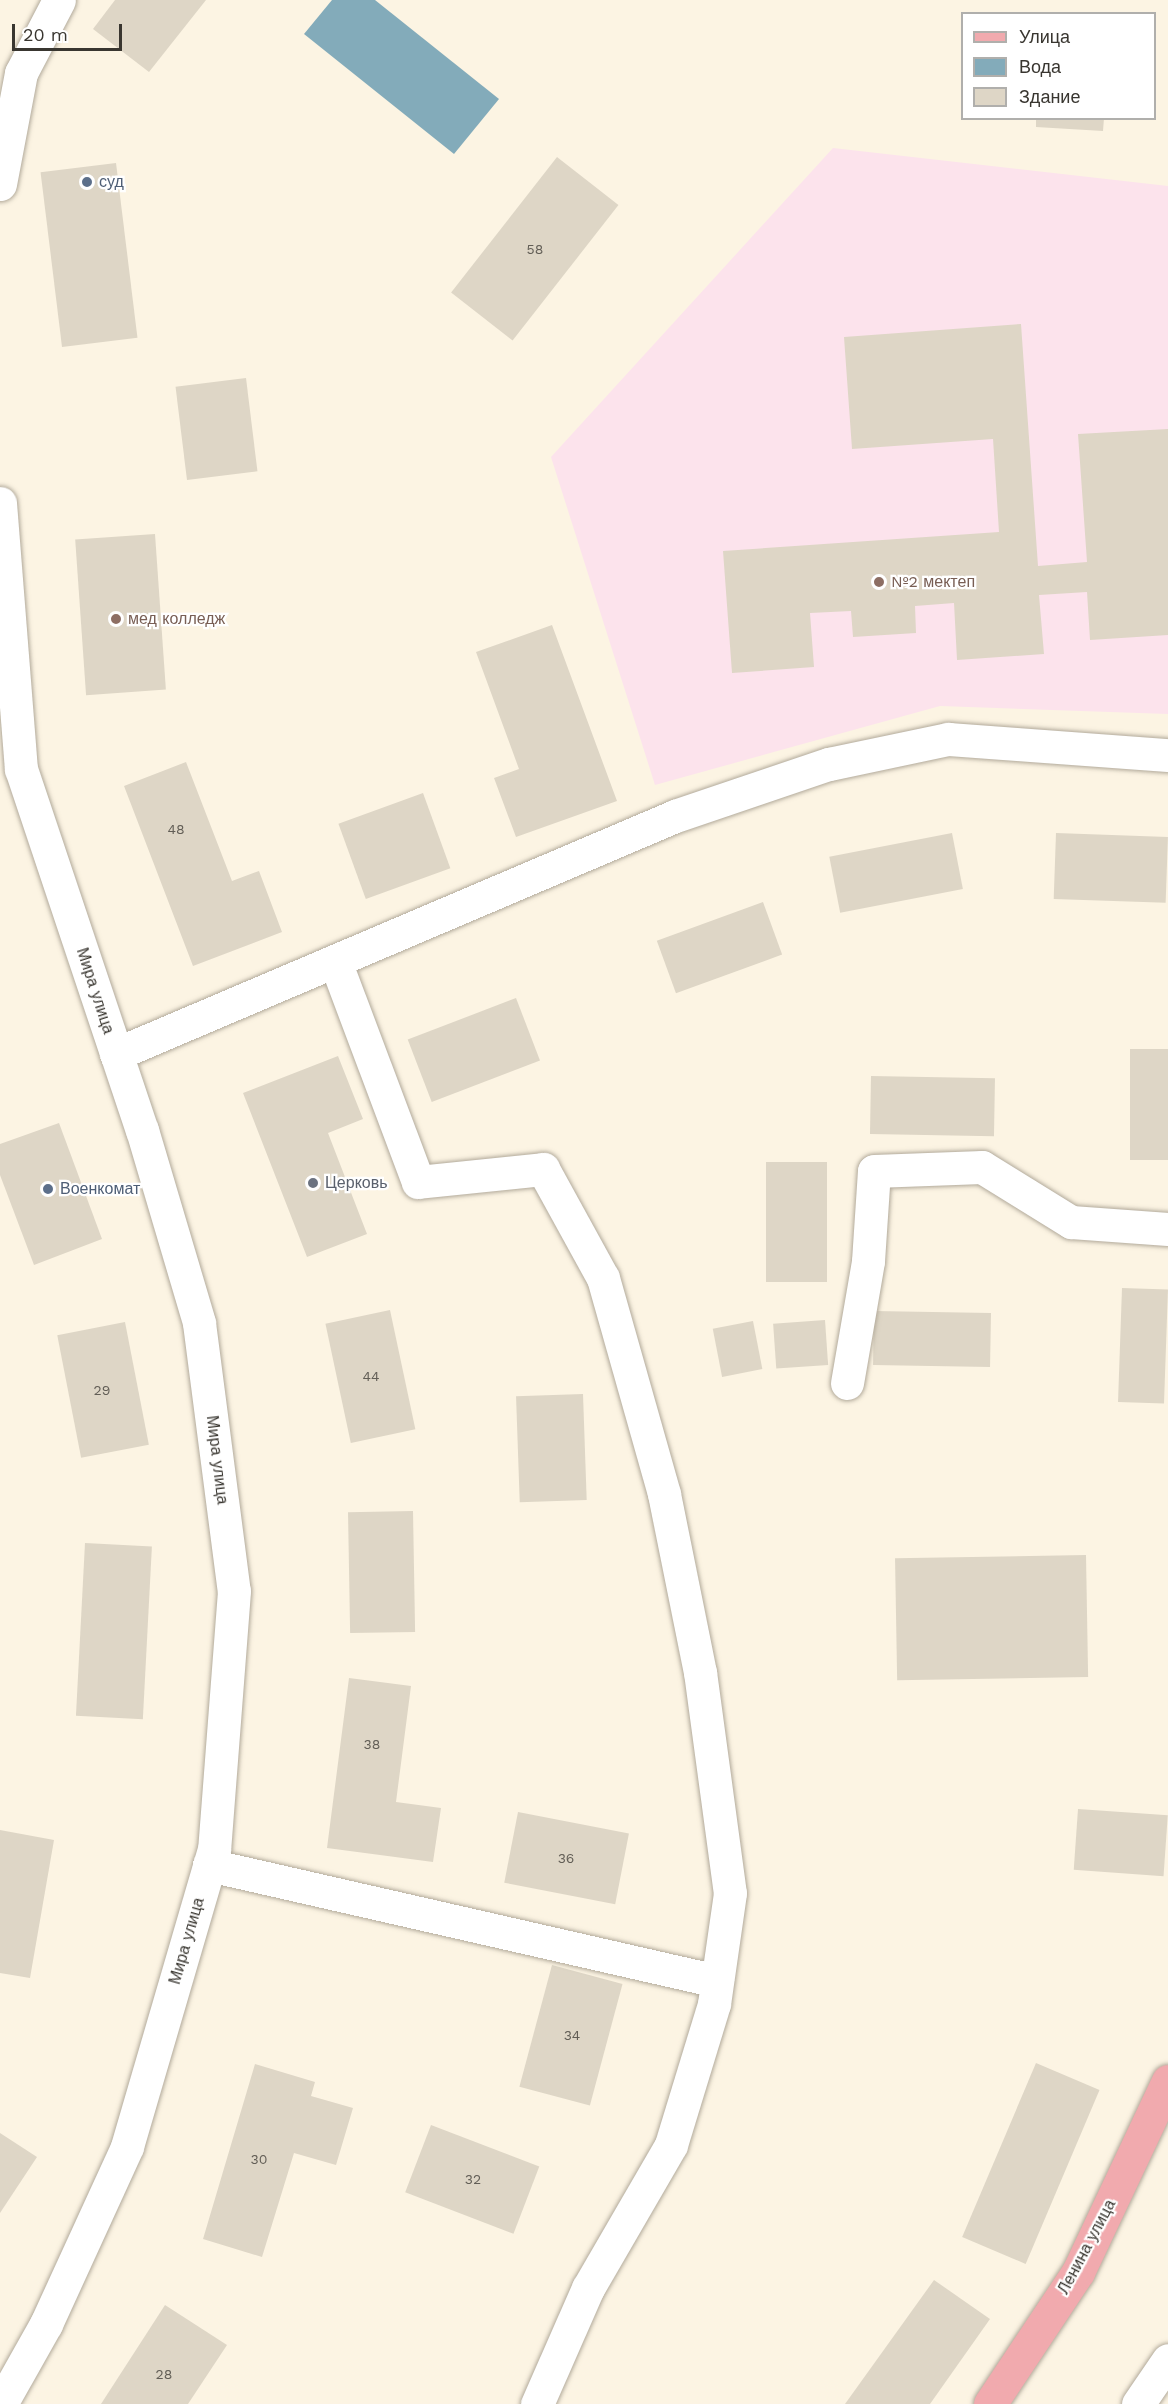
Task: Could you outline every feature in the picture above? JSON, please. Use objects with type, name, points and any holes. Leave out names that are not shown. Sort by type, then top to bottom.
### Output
[{"type":"main road","name":"Ленина улица","points":[[990,2404],[1078,2272],[1168,2081]]},
{"type":"street","points":[[0,184],[21,73],[58,0]]},
{"type":"street","name":"Мира улица","points":[[0,503],[21,769],[116,1054],[199,1323],[234,1591],[209,1865],[127,2146],[46,2324],[1,2404]]},
{"type":"street","points":[[116,1054],[675,816],[829,764],[948,740],[1168,755]]},
{"type":"street","points":[[335,961],[418,1182],[543,1169],[603,1278],[664,1494],[700,1672],[730,1893],[717,1981],[671,2145],[588,2288],[537,2404]]},
{"type":"street","points":[[847,1383],[868,1261],[874,1171],[982,1167],[1071,1222],[1168,1229]]},
{"type":"street","points":[[209,1865],[717,1981]]},
{"type":"street","points":[[1138,2404],[1168,2360]]},
{"type":"shaded area","name":"№2 мектеп","points":[[833,148],[1168,186],[1168,714],[940,706],[655,785],[551,457]]},
{"type":"water","points":[[332,0],[375,0],[499,99],[454,154],[304,34]]},
{"type":"building","points":[[115,0],[206,0],[149,72],[93,29]]},
{"type":"building","points":[[1036,120],[1104,120],[1103,131],[1036,127]]},
{"type":"building","points":[[557,157],[618,205],[513,341],[451,293]]},
{"type":"building","points":[[116,163],[137,338],[62,347],[41,172]]},
{"type":"building","points":[[1021,324],[1038,566],[1087,562],[1078,434],[1168,429],[1168,635],[1090,640],[1087,592],[1039,595],[1044,654],[957,660],[954,603],[915,606],[916,633],[853,637],[851,611],[810,613],[814,667],[732,673],[723,551],[999,532],[993,439],[852,449],[844,337]]},
{"type":"building","points":[[246,378],[257,471],[187,480],[176,387]]},
{"type":"building","points":[[155,534],[166,690],[86,695],[75,540]]},
{"type":"building","points":[[552,625],[617,801],[516,837],[494,778],[519,769],[476,652]]},
{"type":"building","points":[[186,762],[232,881],[259,871],[282,932],[193,966],[124,786]]},
{"type":"building","points":[[423,793],[450,868],[366,899],[338,824]]},
{"type":"building","points":[[952,833],[963,889],[840,913],[829,857]]},
{"type":"building","points":[[1056,833],[1168,837],[1166,903],[1054,899]]},
{"type":"building","points":[[763,902],[782,955],[676,993],[657,941]]},
{"type":"building","points":[[516,998],[540,1061],[432,1102],[408,1040]]},
{"type":"building","points":[[1130,1049],[1168,1049],[1168,1160],[1130,1160]]},
{"type":"building","name":"Церковь","points":[[338,1056],[363,1119],[328,1133],[367,1234],[307,1257],[243,1093]]},
{"type":"building","points":[[871,1076],[995,1078],[994,1136],[870,1134]]},
{"type":"building","points":[[59,1123],[102,1239],[34,1265],[0,1175],[0,1144]]},
{"type":"building","points":[[766,1162],[827,1162],[827,1282],[766,1282]]},
{"type":"building","points":[[1122,1288],[1168,1290],[1164,1404],[1118,1402]]},
{"type":"building","points":[[390,1310],[415,1429],[351,1443],[325,1324]]},
{"type":"building","points":[[874,1311],[991,1313],[990,1367],[873,1365]]},
{"type":"building","points":[[825,1320],[828,1365],[776,1369],[773,1324]]},
{"type":"building","points":[[753,1321],[762,1369],[722,1377],[713,1329]]},
{"type":"building","points":[[125,1322],[149,1445],[81,1458],[57,1335]]},
{"type":"building","points":[[583,1394],[587,1500],[520,1502],[516,1396]]},
{"type":"building","points":[[413,1511],[415,1632],[350,1633],[348,1512]]},
{"type":"building","points":[[85,1543],[152,1547],[143,1719],[76,1716]]},
{"type":"building","points":[[1086,1555],[1088,1677],[897,1680],[895,1558]]},
{"type":"building","points":[[349,1678],[411,1686],[396,1802],[441,1808],[433,1862],[327,1848]]},
{"type":"building","points":[[1078,1809],[1168,1815],[1164,1876],[1074,1870]]},
{"type":"building","points":[[518,1812],[629,1834],[615,1904],[504,1883]]},
{"type":"building","points":[[0,1830],[54,1840],[30,1978],[0,1973]]},
{"type":"building","points":[[552,1965],[623,1984],[590,2106],[519,2087]]},
{"type":"building","points":[[1036,2063],[1100,2090],[1026,2264],[962,2237]]},
{"type":"building","points":[[255,2064],[315,2082],[311,2096],[353,2108],[336,2165],[294,2153],[262,2257],[203,2239]]},
{"type":"building","points":[[431,2125],[539,2167],[513,2234],[405,2192]]},
{"type":"building","points":[[0,2133],[37,2157],[0,2213]]},
{"type":"building","points":[[934,2280],[990,2319],[930,2404],[845,2404]]},
{"type":"building","points":[[165,2305],[227,2345],[188,2404],[101,2404]]},
{"type":"place","name":"суд","points":[[87,182]]},
{"type":"place","name":"№2 мектеп","points":[[879,582]]},
{"type":"place","name":"мед колледж","points":[[116,619]]},
{"type":"place","name":"Церковь","points":[[313,1183]]},
{"type":"place","name":"Военкомат","points":[[48,1189]]}]
